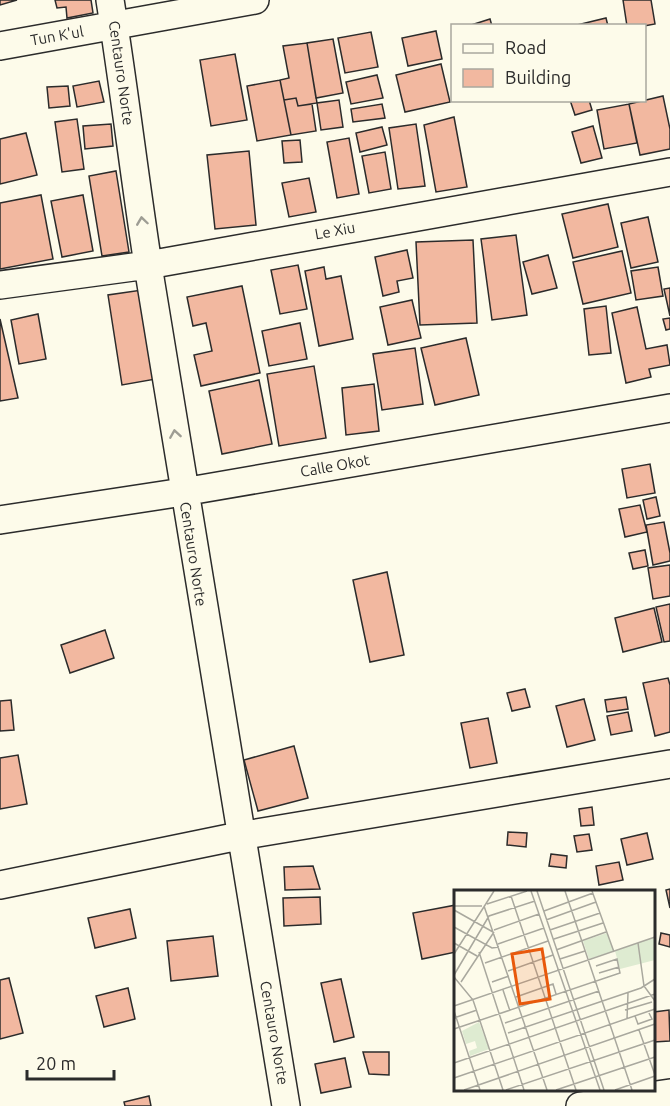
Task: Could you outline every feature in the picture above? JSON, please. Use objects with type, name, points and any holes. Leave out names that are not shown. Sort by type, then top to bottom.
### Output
[{"type":"street","name":"Tun K'ul","points":[[0,46],[112,13],[255,0]]},
{"type":"street","name":"Centauro Norte","points":[[112,13],[183,492],[286,1106]]},
{"type":"street","name":"Le Xiu","points":[[0,285],[148,265],[670,172]]},
{"type":"street","name":"Calle Okot","points":[[0,520],[183,492],[670,408]]},
{"type":"street","points":[[0,885],[239,836],[670,764]]},
{"type":"street","points":[[580,1106],[670,1093]]},
{"type":"building","points":[[0,0],[17,0],[0,5]]},
{"type":"building","points":[[55,0],[91,0],[93,13],[67,18],[66,7],[57,8]]},
{"type":"building","points":[[623,0],[651,0],[655,24],[627,24]]},
{"type":"building","points":[[606,18],[608,24],[581,24]]},
{"type":"building","points":[[490,19],[491,24],[474,24]]},
{"type":"building","points":[[436,31],[442,59],[408,66],[402,38]]},
{"type":"building","points":[[371,32],[378,67],[345,73],[338,38]]},
{"type":"building","points":[[333,39],[343,93],[316,98],[307,43]]},
{"type":"building","points":[[307,43],[317,103],[298,106],[296,98],[284,100],[280,80],[289,78],[283,46]]},
{"type":"building","points":[[235,54],[247,120],[211,126],[200,60]]},
{"type":"building","points":[[441,64],[450,102],[405,112],[396,75]]},
{"type":"building","points":[[377,75],[383,98],[351,104],[346,82]]},
{"type":"building","points":[[280,80],[291,135],[257,141],[247,86]]},
{"type":"building","points":[[99,81],[104,102],[77,107],[73,86]]},
{"type":"building","points":[[68,86],[70,106],[49,108],[47,87]]},
{"type":"building","points":[[663,96],[670,129],[670,149],[640,155],[629,104],[646,102],[646,100]]},
{"type":"building","points":[[296,98],[298,106],[312,104],[316,131],[291,135],[284,100]]},
{"type":"building","points":[[339,100],[343,127],[321,130],[317,103]]},
{"type":"building","points":[[571,102],[590,102],[592,110],[575,115]]},
{"type":"building","points":[[382,104],[385,118],[353,122],[351,109]]},
{"type":"building","points":[[629,104],[637,143],[604,149],[597,110]]},
{"type":"building","points":[[454,117],[467,187],[436,192],[424,125]]},
{"type":"building","points":[[77,119],[84,169],[62,172],[55,122]]},
{"type":"building","points":[[111,124],[113,146],[85,149],[83,126]]},
{"type":"building","points":[[416,124],[425,186],[398,189],[389,128]]},
{"type":"building","points":[[593,126],[602,158],[581,163],[572,132]]},
{"type":"building","points":[[382,127],[387,145],[360,152],[356,133]]},
{"type":"building","points":[[26,133],[37,175],[0,184],[0,139]]},
{"type":"building","points":[[349,138],[359,194],[337,198],[327,142]]},
{"type":"building","points":[[300,140],[302,162],[284,163],[282,141]]},
{"type":"building","points":[[249,151],[256,225],[215,229],[207,155]]},
{"type":"building","points":[[385,152],[391,189],[369,193],[362,156]]},
{"type":"building","points":[[116,171],[129,252],[102,256],[89,176]]},
{"type":"building","points":[[309,178],[316,212],[289,217],[282,183]]},
{"type":"building","points":[[41,195],[53,259],[0,269],[0,203]]},
{"type":"building","points":[[83,195],[93,251],[62,257],[51,201]]},
{"type":"building","points":[[608,204],[618,247],[573,258],[562,214]]},
{"type":"building","points":[[648,217],[658,262],[631,268],[621,223]]},
{"type":"building","points":[[516,235],[527,315],[492,320],[481,239]]},
{"type":"building","points":[[473,240],[477,323],[420,325],[416,242]]},
{"type":"building","points":[[407,250],[413,278],[397,281],[399,292],[383,296],[375,257]]},
{"type":"building","points":[[622,251],[631,293],[583,304],[573,262]]},
{"type":"building","points":[[548,255],[557,288],[532,294],[523,262]]},
{"type":"building","points":[[298,265],[307,309],[280,314],[271,270]]},
{"type":"building","points":[[324,267],[326,279],[341,276],[353,339],[319,346],[305,271]]},
{"type":"building","points":[[658,267],[663,296],[636,300],[631,271]]},
{"type":"building","points":[[242,286],[260,373],[201,386],[194,355],[212,351],[206,323],[193,326],[187,297]]},
{"type":"building","points":[[670,288],[670,316],[664,289]]},
{"type":"building","points":[[142,290],[156,379],[122,385],[108,295]]},
{"type":"building","points":[[412,300],[421,338],[388,345],[380,307]]},
{"type":"building","points":[[606,306],[611,353],[589,355],[584,309]]},
{"type":"building","points":[[637,307],[646,349],[667,345],[670,365],[649,369],[651,377],[626,383],[612,313]]},
{"type":"building","points":[[38,314],[46,359],[19,364],[11,320]]},
{"type":"building","points":[[670,318],[670,329],[666,330],[663,319]]},
{"type":"building","points":[[0,319],[18,398],[0,401]]},
{"type":"building","points":[[300,323],[307,359],[269,366],[262,331]]},
{"type":"building","points":[[466,338],[479,395],[435,405],[421,348]]},
{"type":"building","points":[[415,348],[423,404],[382,410],[373,354]]},
{"type":"building","points":[[314,366],[326,438],[279,446],[267,374]]},
{"type":"building","points":[[259,380],[272,444],[222,454],[209,391]]},
{"type":"building","points":[[374,384],[379,431],[346,435],[342,388]]},
{"type":"building","points":[[650,464],[655,493],[627,498],[622,469]]},
{"type":"building","points":[[656,497],[660,516],[647,519],[643,500]]},
{"type":"building","points":[[640,505],[647,532],[625,537],[619,509]]},
{"type":"building","points":[[664,522],[670,561],[653,565],[646,525]]},
{"type":"building","points":[[645,550],[648,566],[633,569],[629,553]]},
{"type":"building","points":[[670,565],[670,596],[653,599],[648,568]]},
{"type":"building","points":[[387,572],[404,655],[370,662],[353,580]]},
{"type":"building","points":[[670,604],[670,641],[664,642],[656,607]]},
{"type":"building","points":[[654,608],[662,642],[623,652],[615,618]]},
{"type":"building","points":[[105,630],[114,658],[70,673],[61,645]]},
{"type":"building","points":[[668,678],[670,732],[655,736],[643,683]]},
{"type":"building","points":[[525,689],[530,707],[512,711],[507,693]]},
{"type":"building","points":[[626,697],[628,709],[607,712],[605,700]]},
{"type":"building","points":[[584,699],[595,740],[567,747],[556,706]]},
{"type":"building","points":[[11,700],[14,730],[0,731],[0,701]]},
{"type":"building","points":[[628,712],[632,731],[611,735],[607,716]]},
{"type":"building","points":[[488,718],[497,763],[470,768],[461,723]]},
{"type":"building","points":[[294,746],[308,798],[258,811],[244,760]]},
{"type":"building","points":[[18,755],[27,804],[0,809],[0,758]]},
{"type":"building","points":[[592,807],[594,825],[581,826],[579,809]]},
{"type":"building","points":[[508,832],[527,833],[526,847],[507,845]]},
{"type":"building","points":[[647,833],[653,859],[627,865],[621,839]]},
{"type":"building","points":[[589,834],[592,850],[577,852],[574,836]]},
{"type":"building","points":[[551,854],[567,856],[566,868],[549,866]]},
{"type":"building","points":[[619,862],[623,880],[599,885],[596,866]]},
{"type":"building","points":[[313,866],[320,889],[285,890],[284,867]]},
{"type":"building","points":[[670,889],[670,908],[666,890]]},
{"type":"building","points":[[320,897],[321,924],[284,926],[283,898]]},
{"type":"building","points":[[454,905],[454,952],[422,959],[413,913]]},
{"type":"building","points":[[130,909],[136,938],[95,948],[88,918]]},
{"type":"building","points":[[661,933],[670,935],[670,947],[659,944]]},
{"type":"building","points":[[213,936],[218,976],[171,981],[167,941]]},
{"type":"building","points":[[9,978],[23,1033],[0,1039],[0,980]]},
{"type":"building","points":[[341,979],[354,1037],[334,1042],[321,983]]},
{"type":"building","points":[[128,988],[135,1019],[104,1027],[96,996]]},
{"type":"building","points":[[669,1010],[670,1041],[655,1042],[655,1012]]},
{"type":"building","points":[[363,1052],[389,1052],[389,1075],[369,1074]]},
{"type":"building","points":[[345,1058],[351,1087],[321,1093],[315,1064]]},
{"type":"building","points":[[149,1096],[151,1106],[125,1106],[124,1102]]}]
